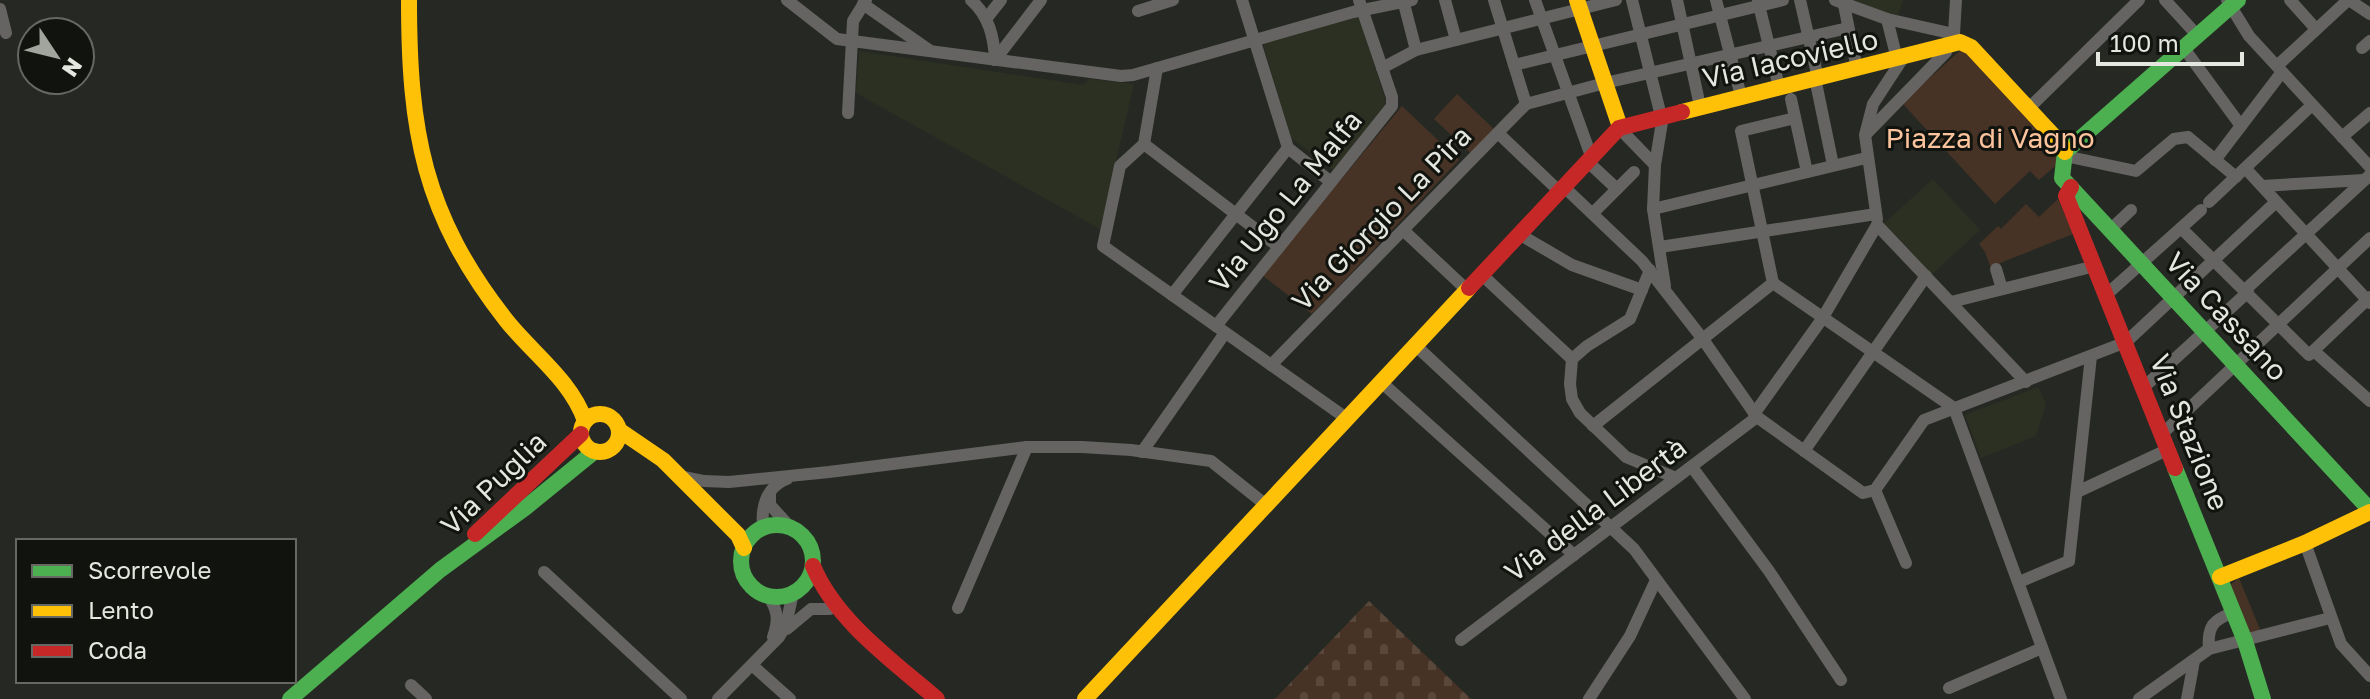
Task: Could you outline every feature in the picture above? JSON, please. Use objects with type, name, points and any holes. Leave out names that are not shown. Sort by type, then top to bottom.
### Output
[{"type":"main road","points":[[409,0],[413,111],[422,160],[463,254],[487,294],[584,414],[584,443],[602,450],[646,456],[678,475]]},
{"type":"main road","points":[[2065,154],[2232,2]]},
{"type":"main road","points":[[1085,699],[1619,128],[1578,5]]},
{"type":"main road","name":"Via Iacoviello","points":[[1619,128],[1741,96],[1785,93],[1816,78],[1900,58],[1952,39],[1967,43],[2028,109]]},
{"type":"main road","points":[[2028,109],[2062,145],[2065,154],[2061,175],[2071,187]]},
{"type":"main road","name":"Via Cassano","points":[[2071,187],[2370,511]]},
{"type":"main road","name":"Via Stazione","points":[[2071,187],[2066,196],[2234,612],[2263,699]]},
{"type":"main road","points":[[543,361],[603,414],[614,420],[619,430],[652,452],[678,475],[738,535],[744,548],[744,574],[753,588],[768,596],[785,596],[805,584],[813,566]]},
{"type":"main road","points":[[583,428],[593,415],[603,414]]},
{"type":"main road","name":"Via Puglia","points":[[440,570],[583,428]]},
{"type":"main road","points":[[602,450],[617,442],[619,430]]},
{"type":"main road","name":"Via Puglia","points":[[290,699],[440,570],[602,450]]},
{"type":"main road","points":[[708,503],[760,530]]},
{"type":"main road","points":[[2220,577],[2305,543],[2370,511]]},
{"type":"main road","points":[[744,548],[760,530],[777,525],[791,528],[808,542],[813,566],[824,591],[868,637],[937,699]]},
{"type":"main road","points":[[795,592],[830,609],[868,637]]},
{"type":"main road","points":[[2250,699],[2258,677]]},
{"type":"street","points":[[787,0],[837,39],[1121,76],[1254,40],[1361,5],[1406,1],[1416,50]]},
{"type":"street","points":[[971,0],[986,19],[994,39],[995,60]]},
{"type":"street","points":[[986,19],[1001,0]]},
{"type":"street","points":[[995,60],[1041,0]]},
{"type":"street","points":[[1138,11],[1173,0]]},
{"type":"street","points":[[1242,0],[1288,148],[1331,182]]},
{"type":"street","points":[[1445,0],[1456,40]]},
{"type":"street","points":[[1494,0],[1526,104],[1848,28]]},
{"type":"street","points":[[1535,0],[1589,159],[1617,189]]},
{"type":"street","points":[[1361,5],[1382,68],[1416,50],[1542,19],[1578,5],[1616,0]]},
{"type":"street","points":[[1632,0],[1662,116],[1653,209],[1666,290]]},
{"type":"street","points":[[1716,0],[1741,96]]},
{"type":"street","points":[[1514,65],[1682,25],[1758,3],[1783,0]]},
{"type":"street","points":[[1800,0],[1833,165]]},
{"type":"street","points":[[1865,135],[1937,62],[1952,39],[1956,0]]},
{"type":"street","points":[[2028,109],[2139,0]]},
{"type":"street","points":[[2165,0],[2197,35]]},
{"type":"street","points":[[2290,0],[2316,29]]},
{"type":"street","points":[[2215,160],[2280,69],[2316,29],[2348,0],[2370,14]]},
{"type":"street","points":[[1680,1],[1682,25],[1700,106]]},
{"type":"street","points":[[848,113],[853,21],[865,2],[931,52]]},
{"type":"street","points":[[2232,2],[2249,36],[2342,137],[2368,174]]},
{"type":"street","points":[[1758,3],[1768,46],[1795,118],[1807,172]]},
{"type":"street","points":[[1840,3],[1952,39]]},
{"type":"street","points":[[1840,3],[1857,69]]},
{"type":"street","points":[[0,9],[6,33]]},
{"type":"street","points":[[1887,19],[1900,58],[1873,104],[1865,135],[1876,220],[2026,382]]},
{"type":"street","points":[[2183,47],[2241,126]]},
{"type":"street","points":[[1157,68],[1144,144],[1120,166],[1103,246],[1346,418]]},
{"type":"street","name":"Via Ugo La Malfa","points":[[1142,452],[1220,330],[1279,247],[1392,106],[1382,68]]},
{"type":"street","name":"Via Giorgio La Pira","points":[[1271,365],[1526,104]]},
{"type":"street","points":[[2106,295],[2312,105]]},
{"type":"street","points":[[2342,137],[2370,113]]},
{"type":"street","points":[[1795,118],[1743,126],[1773,283],[1954,408],[2061,699]]},
{"type":"street","points":[[1619,128],[1655,165]]},
{"type":"street","points":[[1498,133],[1593,213],[1650,270],[1756,416],[1804,451],[1869,491],[1906,563]]},
{"type":"street","points":[[2065,154],[2136,171],[2174,139],[2188,137],[2215,160],[2262,186],[2369,300],[2311,353]]},
{"type":"street","points":[[1144,144],[1279,247]]},
{"type":"street","points":[[1172,295],[1288,148]]},
{"type":"street","points":[[1653,209],[1866,158]]},
{"type":"street","points":[[1593,213],[1634,172]]},
{"type":"street","points":[[2262,186],[2368,174]]},
{"type":"street","points":[[2144,387],[2368,174]]},
{"type":"street","points":[[1869,491],[1924,420],[2126,342],[2276,202]]},
{"type":"street","points":[[2111,229],[2131,210]]},
{"type":"street","points":[[1660,247],[1763,231],[1876,220]]},
{"type":"street","name":"Via della Libertà","points":[[1461,640],[1756,416],[1822,319],[1876,220]]},
{"type":"street","points":[[2181,228],[2278,324],[2370,401]]},
{"type":"street","points":[[1403,230],[1467,290]]},
{"type":"street","points":[[1519,234],[1572,265],[1642,290]]},
{"type":"street","points":[[2077,492],[2166,441],[2236,364],[2370,238]]},
{"type":"street","points":[[1951,302],[2095,266]]},
{"type":"street","points":[[1996,269],[2002,289]]},
{"type":"street","points":[[1650,270],[1630,319],[1572,359],[1570,384],[1572,399],[1580,413],[1626,457],[1676,478]]},
{"type":"street","points":[[1481,274],[1572,359]]},
{"type":"street","points":[[1804,451],[1926,276]]},
{"type":"street","points":[[1593,426],[1773,283]]},
{"type":"street","points":[[1415,345],[1634,549],[1745,699]]},
{"type":"street","points":[[2019,582],[2069,561],[2091,356]]},
{"type":"street","points":[[1380,381],[1574,555]]},
{"type":"street","points":[[958,608],[1027,447]]},
{"type":"street","points":[[678,475],[704,481],[729,482],[1027,447],[1082,447],[1211,461],[1266,505]]},
{"type":"street","points":[[1692,467],[1769,571],[1841,680]]},
{"type":"street","points":[[760,530],[761,510],[770,493],[781,481],[794,476]]},
{"type":"street","points":[[770,493],[770,505],[791,528]]},
{"type":"street","points":[[2305,543],[2341,644],[2370,676]]},
{"type":"street","points":[[544,572],[681,699]]},
{"type":"street","points":[[1589,699],[1630,636],[1656,580]]},
{"type":"street","points":[[779,637],[786,625],[795,592]]},
{"type":"street","points":[[765,650],[778,622],[777,609],[768,596]]},
{"type":"street","points":[[718,699],[803,612],[830,609]]},
{"type":"street","points":[[2209,649],[2209,627],[2216,620],[2234,612]]},
{"type":"street","points":[[2139,699],[2209,649],[2330,618]]},
{"type":"street","points":[[1949,688],[2042,648]]},
{"type":"street","points":[[2187,699],[2194,661]]},
{"type":"street","points":[[752,665],[790,699]]},
{"type":"street","points":[[411,685],[426,699]]},
{"type":"shaded area","points":[[1844,0],[1903,0],[1898,16]]},
{"type":"shaded area","points":[[1358,14],[1387,105],[1335,171],[1290,137],[1263,43]]},
{"type":"shaded area","points":[[859,51],[1083,85],[1089,79],[1134,84],[1100,229],[856,93]]},
{"type":"shaded area","points":[[1933,179],[1980,230],[1928,278],[1881,226]]},
{"type":"shaded area","points":[[2038,387],[2046,404],[2036,436],[1981,458],[1965,415]]},
{"type":"green space","name":"Piazza di Vagno","points":[[1963,48],[2061,151],[2061,161],[2039,180],[2030,171],[1995,204],[1902,103]]},
{"type":"green space","points":[[1457,94],[1495,130],[1472,154],[1434,119]]},
{"type":"green space","points":[[1402,106],[1459,160],[1312,314],[1262,275]]},
{"type":"green space","points":[[2058,199],[2073,234],[2000,263],[2001,268],[1992,271],[1979,244],[1998,226],[2001,229],[2026,204],[2039,217]]},
{"type":"green space","points":[[2239,578],[2261,632],[2248,637],[2229,586]]},
{"type":"green space","points":[[1369,601],[1471,699],[1275,699]]},
{"type":"traffic: fast","points":[[2065,152],[2238,0]]},
{"type":"traffic: fast","points":[[2065,152],[2062,178],[2370,510]]},
{"type":"traffic: fast","points":[[290,699],[440,570],[525,508],[595,451]]},
{"type":"traffic: fast","points":[[2175,468],[2245,641],[2263,699]]},
{"type":"traffic: fast","points":[[777,525],[797,531],[807,541],[813,561],[807,581],[797,591],[777,597],[757,591],[747,581],[741,561],[747,541],[757,531],[777,525]]},
{"type":"traffic: slow","points":[[409,0],[412,90],[426,169],[439,207],[478,281],[516,332],[561,380],[585,421]]},
{"type":"traffic: slow","points":[[1577,0],[1620,127]]},
{"type":"traffic: slow","points":[[1682,112],[1960,42],[1971,47],[2062,145],[2065,152]]},
{"type":"traffic: slow","points":[[1085,699],[1469,288]]},
{"type":"traffic: slow","points":[[600,414],[613,420],[619,433],[613,446],[600,452],[587,446],[581,433],[587,420],[600,414]]},
{"type":"traffic: slow","points":[[619,430],[663,460],[738,535],[744,548]]},
{"type":"traffic: slow","points":[[2220,577],[2305,543],[2370,512]]},
{"type":"traffic: jam","points":[[1469,288],[1619,128],[1682,112]]},
{"type":"traffic: jam","points":[[2071,187],[2066,196],[2175,468]]},
{"type":"traffic: jam","points":[[475,534],[581,434]]},
{"type":"traffic: jam","points":[[813,566],[823,586],[851,622],[884,655],[937,699]]}]
